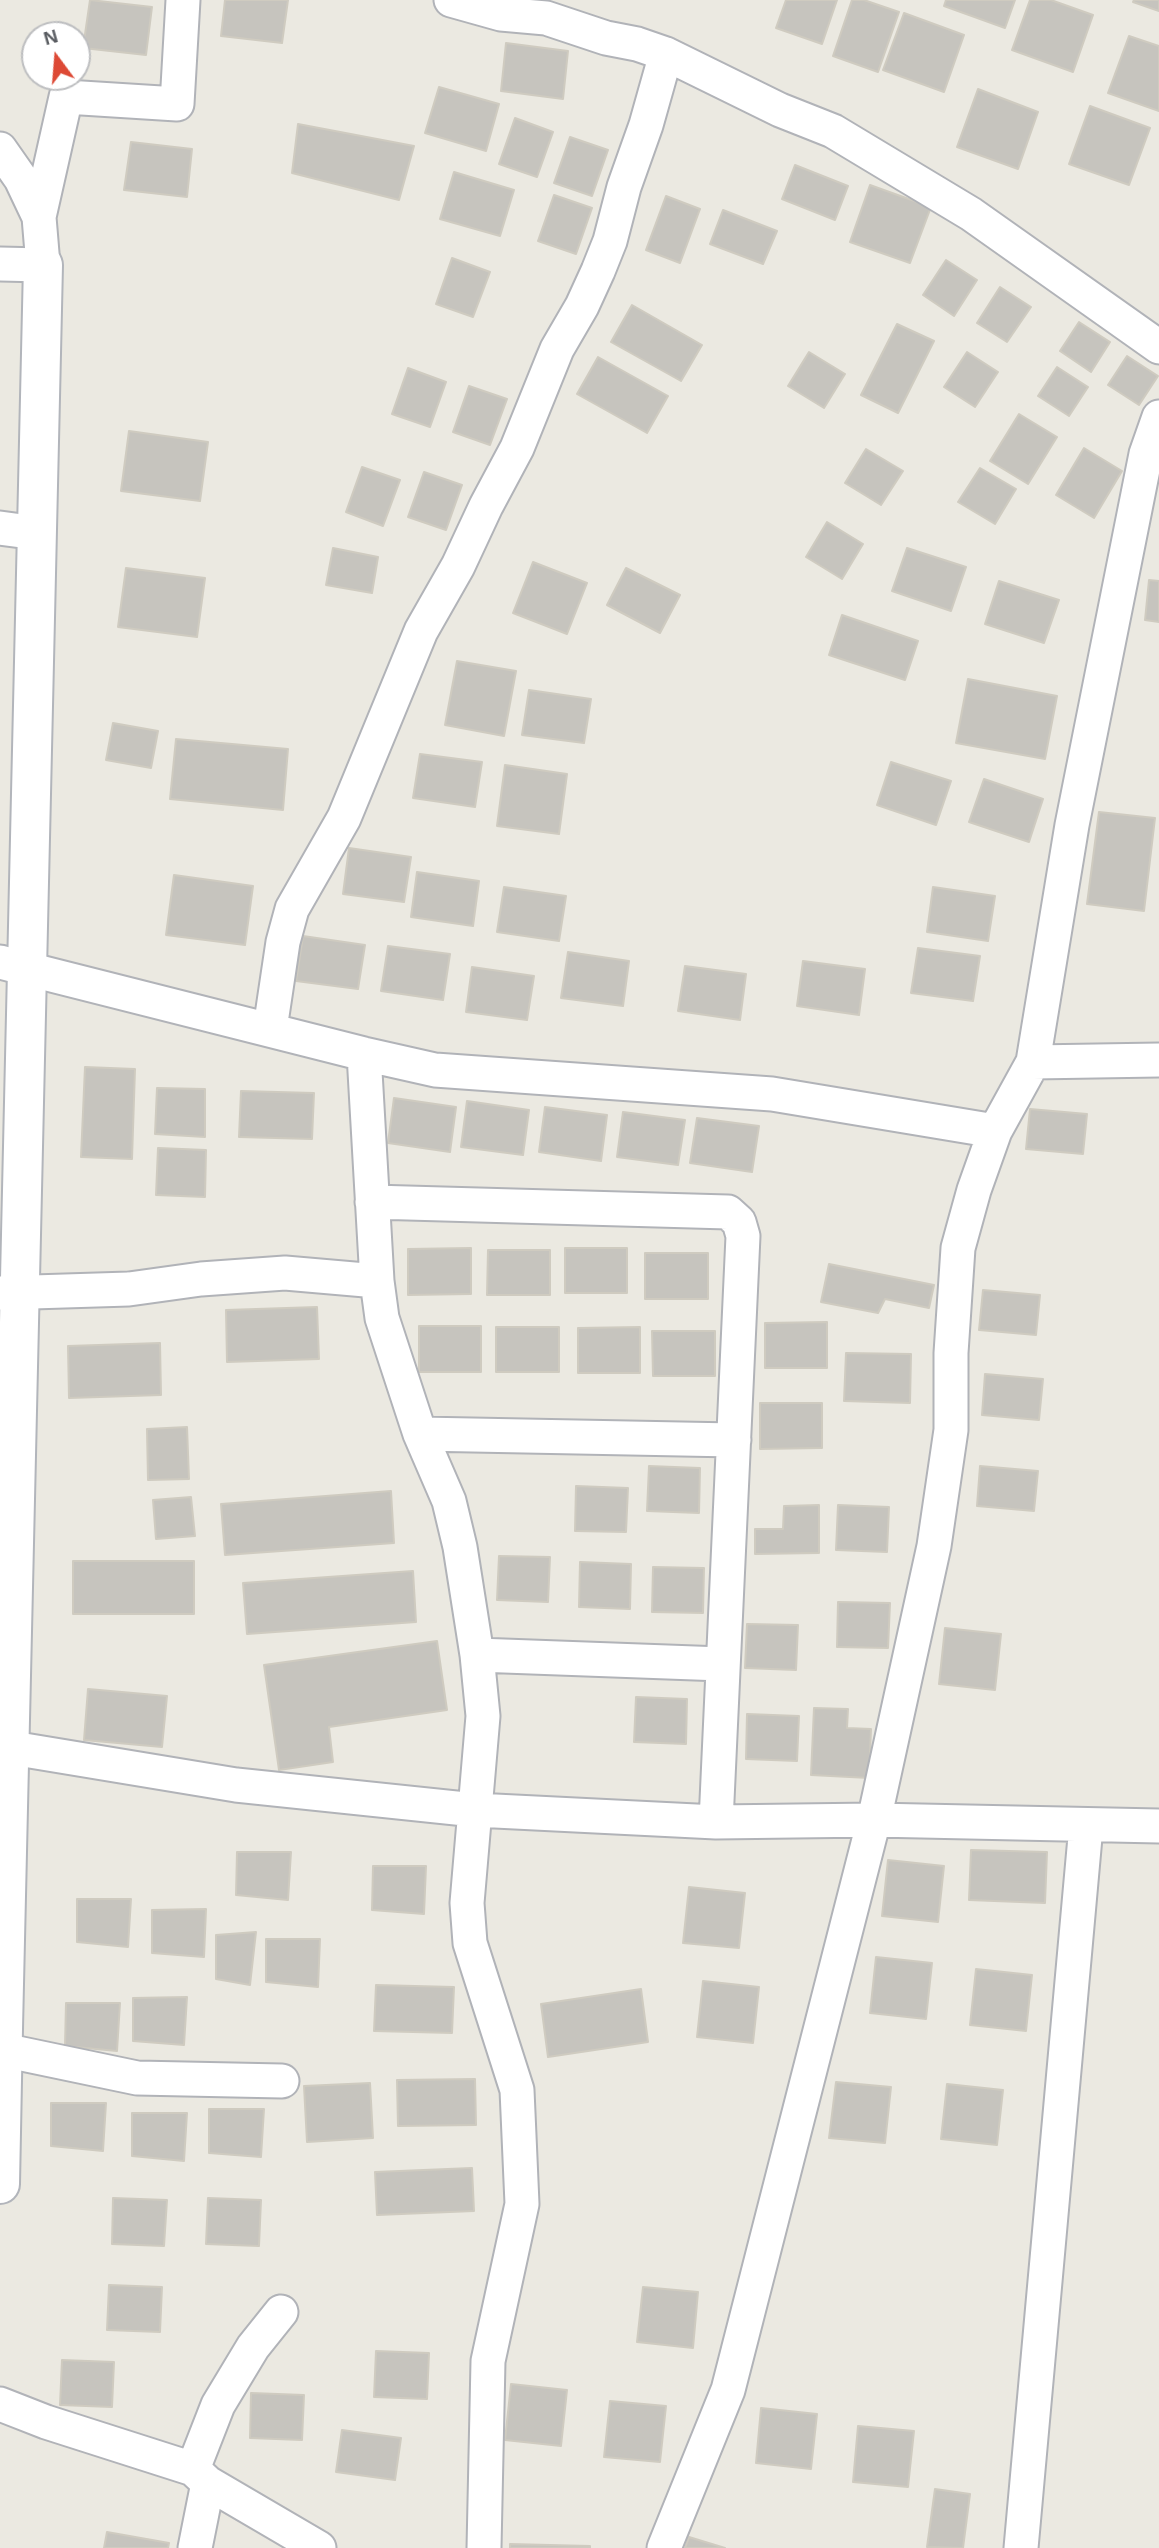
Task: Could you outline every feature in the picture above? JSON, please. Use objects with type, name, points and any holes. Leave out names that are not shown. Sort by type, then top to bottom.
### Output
[{"type":"street","points":[[0,2184],[14,965],[37,533],[43,265],[39,217],[66,97],[177,104],[183,0]]},
{"type":"street","points":[[451,0],[501,14],[551,9],[666,54],[780,110],[833,131],[971,214],[1159,347]]},
{"type":"street","points":[[270,1029],[292,909],[344,818],[421,631],[458,566],[517,448],[557,349],[582,306],[598,271],[610,241],[666,54]]},
{"type":"street","points":[[0,149],[20,178],[39,217]]},
{"type":"street","points":[[0,264],[43,265]]},
{"type":"street","points":[[664,2548],[728,2389],[874,1820],[937,1520],[951,1430],[951,1353],[958,1248],[995,1130],[1033,1062],[1072,825],[1146,454],[1159,417]]},
{"type":"street","points":[[0,528],[37,533]]},
{"type":"street","points":[[14,965],[435,1070],[772,1094],[995,1130]]},
{"type":"street","points":[[363,1054],[377,1281],[382,1318],[420,1434],[449,1501],[460,1547],[477,1655],[482,1716],[467,1903],[470,1943],[517,2090],[522,2204],[488,2361],[484,2548]]},
{"type":"street","points":[[1033,1062],[1159,1060]]},
{"type":"street","points":[[372,1202],[728,1212],[739,1222],[743,1236],[716,1822]]},
{"type":"street","points":[[10,1293],[130,1289],[201,1279],[285,1273],[377,1281]]},
{"type":"street","points":[[420,1434],[734,1440]]},
{"type":"street","points":[[477,1655],[722,1664]]},
{"type":"street","points":[[4,1747],[236,1785],[475,1810],[716,1822],[874,1820],[1159,1826]]},
{"type":"street","points":[[1021,2548],[1086,1826]]},
{"type":"street","points":[[3,2050],[137,2078],[282,2081]]},
{"type":"street","points":[[195,2548],[201,2476],[218,2405],[253,2347],[281,2312]]},
{"type":"street","points":[[0,2404],[201,2476],[319,2548]]},
{"type":"building","points":[[90,0],[152,7],[146,55],[91,49],[91,21],[87,21]]},
{"type":"building","points":[[225,0],[288,0],[282,43],[221,36]]},
{"type":"building","points":[[786,0],[837,0],[822,44],[776,28]]},
{"type":"building","points":[[852,0],[864,0],[899,12],[878,72],[833,56]]},
{"type":"building","points":[[946,0],[1015,0],[1005,28],[944,6]]},
{"type":"building","points":[[1030,0],[1051,0],[1093,15],[1073,72],[1012,50]]},
{"type":"building","points":[[1159,0],[1159,11],[1133,2]]},
{"type":"building","points":[[904,13],[964,35],[944,92],[883,70]]},
{"type":"building","points":[[1129,36],[1159,46],[1159,111],[1108,93]]},
{"type":"building","points":[[506,43],[568,51],[563,99],[501,91]]},
{"type":"building","points":[[439,87],[499,104],[486,151],[425,133]]},
{"type":"building","points":[[978,89],[1038,112],[1018,169],[957,147]]},
{"type":"building","points":[[1090,106],[1150,128],[1129,185],[1069,164]]},
{"type":"building","points":[[515,118],[553,132],[537,177],[499,164]]},
{"type":"building","points":[[298,124],[414,146],[399,200],[292,173]]},
{"type":"building","points":[[570,137],[608,150],[592,196],[554,183]]},
{"type":"building","points":[[131,142],[192,149],[187,197],[124,190]]},
{"type":"building","points":[[795,165],[848,186],[835,220],[782,199]]},
{"type":"building","points":[[454,172],[514,190],[500,236],[440,219]]},
{"type":"building","points":[[870,185],[931,207],[910,263],[850,242]]},
{"type":"building","points":[[554,195],[592,208],[576,254],[538,241]]},
{"type":"building","points":[[666,196],[700,209],[680,263],[646,250]]},
{"type":"building","points":[[723,210],[777,231],[763,264],[710,244]]},
{"type":"building","points":[[452,258],[490,272],[473,317],[436,304]]},
{"type":"building","points":[[946,260],[977,280],[954,316],[923,295]]},
{"type":"building","points":[[1000,287],[1031,307],[1007,342],[977,323]]},
{"type":"building","points":[[632,305],[702,345],[681,381],[611,342]]},
{"type":"building","points":[[1079,322],[1110,342],[1091,372],[1060,351]]},
{"type":"building","points":[[897,324],[934,341],[898,413],[861,395]]},
{"type":"building","points":[[809,352],[845,374],[824,408],[788,386]]},
{"type":"building","points":[[967,352],[998,372],[975,407],[944,387]]},
{"type":"building","points":[[1127,356],[1158,376],[1139,405],[1108,385]]},
{"type":"building","points":[[598,357],[668,396],[647,433],[577,394]]},
{"type":"building","points":[[1057,367],[1088,387],[1069,416],[1038,396]]},
{"type":"building","points":[[408,368],[446,382],[430,427],[392,414]]},
{"type":"building","points":[[469,386],[507,399],[490,445],[453,432]]},
{"type":"building","points":[[1019,414],[1057,437],[1028,484],[990,461]]},
{"type":"building","points":[[129,431],[208,442],[200,501],[121,491]]},
{"type":"building","points":[[1084,448],[1122,471],[1094,518],[1056,495]]},
{"type":"building","points":[[866,449],[903,471],[881,505],[845,483]]},
{"type":"building","points":[[362,467],[400,480],[383,526],[346,512]]},
{"type":"building","points":[[980,468],[1016,489],[995,524],[958,502]]},
{"type":"building","points":[[424,472],[462,485],[446,530],[408,517]]},
{"type":"building","points":[[827,522],[863,544],[842,579],[806,557]]},
{"type":"building","points":[[333,548],[378,557],[372,593],[326,585]]},
{"type":"building","points":[[907,548],[966,567],[951,611],[892,591]]},
{"type":"building","points":[[533,562],[587,583],[567,634],[513,613]]},
{"type":"building","points":[[126,568],[205,578],[197,637],[118,627]]},
{"type":"building","points":[[626,568],[680,595],[660,633],[607,605]]},
{"type":"building","points":[[1149,580],[1159,581],[1159,622],[1145,620]]},
{"type":"building","points":[[999,581],[1059,600],[1044,643],[985,624]]},
{"type":"building","points":[[842,615],[918,641],[905,680],[829,655]]},
{"type":"building","points":[[457,661],[516,671],[504,736],[445,725]]},
{"type":"building","points":[[968,679],[1057,696],[1045,759],[956,743]]},
{"type":"building","points":[[529,690],[591,699],[584,743],[522,735]]},
{"type":"building","points":[[113,723],[158,731],[151,768],[106,760]]},
{"type":"building","points":[[176,739],[288,749],[283,810],[170,799]]},
{"type":"building","points":[[420,754],[482,762],[475,807],[413,798]]},
{"type":"building","points":[[891,762],[951,781],[936,825],[877,805]]},
{"type":"building","points":[[505,765],[567,774],[559,834],[497,826]]},
{"type":"building","points":[[984,779],[1043,799],[1029,842],[969,822]]},
{"type":"building","points":[[1099,812],[1155,818],[1144,911],[1087,904]]},
{"type":"building","points":[[349,848],[411,857],[404,902],[343,894]]},
{"type":"building","points":[[417,872],[479,881],[473,926],[411,917]]},
{"type":"building","points":[[174,875],[253,886],[245,945],[166,935]]},
{"type":"building","points":[[504,887],[566,896],[559,941],[497,932]]},
{"type":"building","points":[[933,887],[995,896],[988,941],[927,932]]},
{"type":"building","points":[[303,936],[365,945],[358,989],[296,981]]},
{"type":"building","points":[[388,946],[450,954],[443,1000],[381,991]]},
{"type":"building","points":[[918,948],[980,956],[973,1001],[911,993]]},
{"type":"building","points":[[568,952],[629,961],[623,1006],[561,998]]},
{"type":"building","points":[[803,961],[865,969],[859,1015],[797,1006]]},
{"type":"building","points":[[685,966],[746,974],[740,1020],[678,1011]]},
{"type":"building","points":[[472,967],[534,976],[527,1020],[466,1012]]},
{"type":"building","points":[[85,1067],[135,1069],[132,1159],[81,1157]]},
{"type":"building","points":[[157,1088],[205,1089],[205,1137],[155,1134]]},
{"type":"building","points":[[241,1091],[314,1093],[312,1139],[239,1137]]},
{"type":"building","points":[[394,1098],[456,1107],[450,1152],[388,1143]]},
{"type":"building","points":[[467,1101],[529,1110],[523,1155],[461,1147]]},
{"type":"building","points":[[545,1107],[607,1115],[601,1161],[539,1152]]},
{"type":"building","points":[[1030,1109],[1087,1114],[1083,1154],[1026,1149]]},
{"type":"building","points":[[623,1112],[685,1120],[678,1165],[617,1157]]},
{"type":"building","points":[[697,1118],[759,1126],[752,1172],[690,1163]]},
{"type":"building","points":[[158,1148],[206,1150],[205,1197],[156,1195]]},
{"type":"building","points":[[471,1248],[471,1294],[408,1295],[408,1249]]},
{"type":"building","points":[[565,1248],[627,1248],[627,1293],[565,1293]]},
{"type":"building","points":[[488,1250],[550,1250],[550,1295],[487,1295]]},
{"type":"building","points":[[645,1253],[708,1253],[708,1299],[645,1299]]},
{"type":"building","points":[[829,1264],[934,1285],[929,1308],[885,1299],[878,1313],[821,1302]]},
{"type":"building","points":[[983,1290],[1040,1295],[1036,1335],[979,1330]]},
{"type":"building","points":[[317,1307],[319,1359],[227,1362],[226,1310]]},
{"type":"building","points":[[827,1322],[827,1368],[765,1368],[765,1323]]},
{"type":"building","points":[[419,1326],[481,1326],[481,1372],[419,1372]]},
{"type":"building","points":[[496,1327],[559,1327],[559,1372],[496,1372]]},
{"type":"building","points":[[640,1327],[640,1373],[578,1373],[578,1328]]},
{"type":"building","points":[[652,1331],[715,1331],[715,1376],[653,1376]]},
{"type":"building","points":[[160,1343],[161,1395],[69,1398],[68,1346]]},
{"type":"building","points":[[846,1353],[911,1354],[910,1403],[844,1401]]},
{"type":"building","points":[[985,1374],[1043,1379],[1039,1420],[982,1415]]},
{"type":"building","points":[[760,1403],[822,1403],[822,1448],[760,1449]]},
{"type":"building","points":[[187,1427],[189,1479],[148,1480],[147,1429]]},
{"type":"building","points":[[649,1466],[700,1468],[699,1513],[647,1511]]},
{"type":"building","points":[[980,1466],[1038,1471],[1034,1511],[977,1506]]},
{"type":"building","points":[[576,1486],[628,1488],[626,1532],[575,1531]]},
{"type":"building","points":[[391,1491],[394,1543],[225,1555],[221,1504]]},
{"type":"building","points":[[191,1497],[195,1536],[156,1539],[153,1500]]},
{"type":"building","points":[[819,1505],[819,1553],[755,1554],[755,1529],[783,1529],[784,1506]]},
{"type":"building","points":[[838,1505],[889,1507],[887,1552],[836,1550]]},
{"type":"building","points":[[499,1556],[550,1557],[548,1602],[497,1600]]},
{"type":"building","points":[[73,1561],[194,1561],[194,1614],[73,1614]]},
{"type":"building","points":[[580,1562],[631,1564],[630,1609],[579,1607]]},
{"type":"building","points":[[653,1567],[704,1568],[703,1613],[652,1612]]},
{"type":"building","points":[[413,1571],[416,1622],[247,1634],[243,1583]]},
{"type":"building","points":[[838,1602],[890,1603],[888,1648],[837,1647]]},
{"type":"building","points":[[747,1624],[798,1625],[796,1670],[745,1668]]},
{"type":"building","points":[[945,1628],[1001,1634],[995,1690],[939,1684]]},
{"type":"building","points":[[437,1641],[447,1710],[329,1727],[333,1762],[279,1770],[264,1665]]},
{"type":"building","points":[[88,1689],[167,1696],[162,1747],[84,1740]]},
{"type":"building","points":[[636,1697],[687,1699],[686,1744],[634,1742]]},
{"type":"building","points":[[814,1708],[848,1709],[847,1728],[871,1729],[869,1778],[811,1775]]},
{"type":"building","points":[[747,1714],[799,1716],[797,1761],[746,1759]]},
{"type":"building","points":[[971,1850],[1047,1852],[1045,1903],[969,1900]]},
{"type":"building","points":[[237,1852],[291,1852],[288,1900],[236,1895]]},
{"type":"building","points":[[888,1860],[944,1866],[938,1922],[882,1916]]},
{"type":"building","points":[[373,1866],[426,1866],[424,1914],[372,1910]]},
{"type":"building","points":[[689,1887],[745,1893],[739,1948],[683,1943]]},
{"type":"building","points":[[77,1899],[131,1899],[128,1947],[77,1942]]},
{"type":"building","points":[[206,1909],[204,1957],[152,1953],[152,1910]]},
{"type":"building","points":[[256,1932],[250,1985],[216,1979],[216,1935]]},
{"type":"building","points":[[266,1939],[320,1939],[318,1987],[266,1982]]},
{"type":"building","points":[[876,1957],[932,1963],[926,2019],[870,2013]]},
{"type":"building","points":[[976,1969],[1032,1975],[1026,2031],[970,2025]]},
{"type":"building","points":[[703,1981],[759,1987],[753,2043],[697,2037]]},
{"type":"building","points":[[376,1985],[454,1987],[452,2033],[374,2031]]},
{"type":"building","points":[[641,1989],[648,2042],[548,2057],[541,2004]]},
{"type":"building","points":[[187,1997],[184,2045],[133,2041],[133,1998]]},
{"type":"building","points":[[66,2003],[120,2003],[117,2051],[65,2046]]},
{"type":"building","points":[[475,2079],[476,2125],[398,2126],[397,2080]]},
{"type":"building","points":[[836,2082],[891,2087],[885,2143],[829,2138]]},
{"type":"building","points":[[370,2083],[373,2138],[307,2142],[304,2086]]},
{"type":"building","points":[[947,2084],[1003,2090],[997,2145],[941,2139]]},
{"type":"building","points":[[51,2103],[106,2103],[103,2151],[51,2146]]},
{"type":"building","points":[[209,2109],[264,2109],[261,2157],[209,2153]]},
{"type":"building","points":[[132,2113],[187,2113],[184,2161],[132,2156]]},
{"type":"building","points":[[472,2168],[474,2211],[377,2215],[375,2172]]},
{"type":"building","points":[[113,2198],[167,2200],[164,2246],[112,2244]]},
{"type":"building","points":[[208,2198],[261,2200],[259,2246],[206,2244]]},
{"type":"building","points":[[109,2285],[162,2287],[160,2332],[107,2330]]},
{"type":"building","points":[[643,2287],[698,2292],[693,2348],[637,2342]]},
{"type":"building","points":[[376,2351],[429,2353],[427,2399],[374,2397]]},
{"type":"building","points":[[62,2360],[114,2362],[112,2407],[60,2405]]},
{"type":"building","points":[[511,2384],[567,2390],[561,2446],[505,2440]]},
{"type":"building","points":[[251,2393],[304,2395],[302,2440],[250,2438]]},
{"type":"building","points":[[610,2401],[666,2406],[660,2462],[604,2457]]},
{"type":"building","points":[[761,2408],[817,2414],[811,2469],[756,2463]]},
{"type":"building","points":[[858,2426],[914,2431],[908,2487],[853,2482]]},
{"type":"building","points":[[342,2430],[401,2438],[395,2480],[336,2472]]},
{"type":"building","points":[[935,2489],[970,2494],[963,2548],[927,2547]]},
{"type":"building","points":[[107,2532],[169,2543],[168,2548],[104,2548]]},
{"type":"building","points":[[689,2537],[725,2548],[685,2548]]},
{"type":"building","points":[[510,2544],[590,2546],[590,2548],[510,2548]]}]
